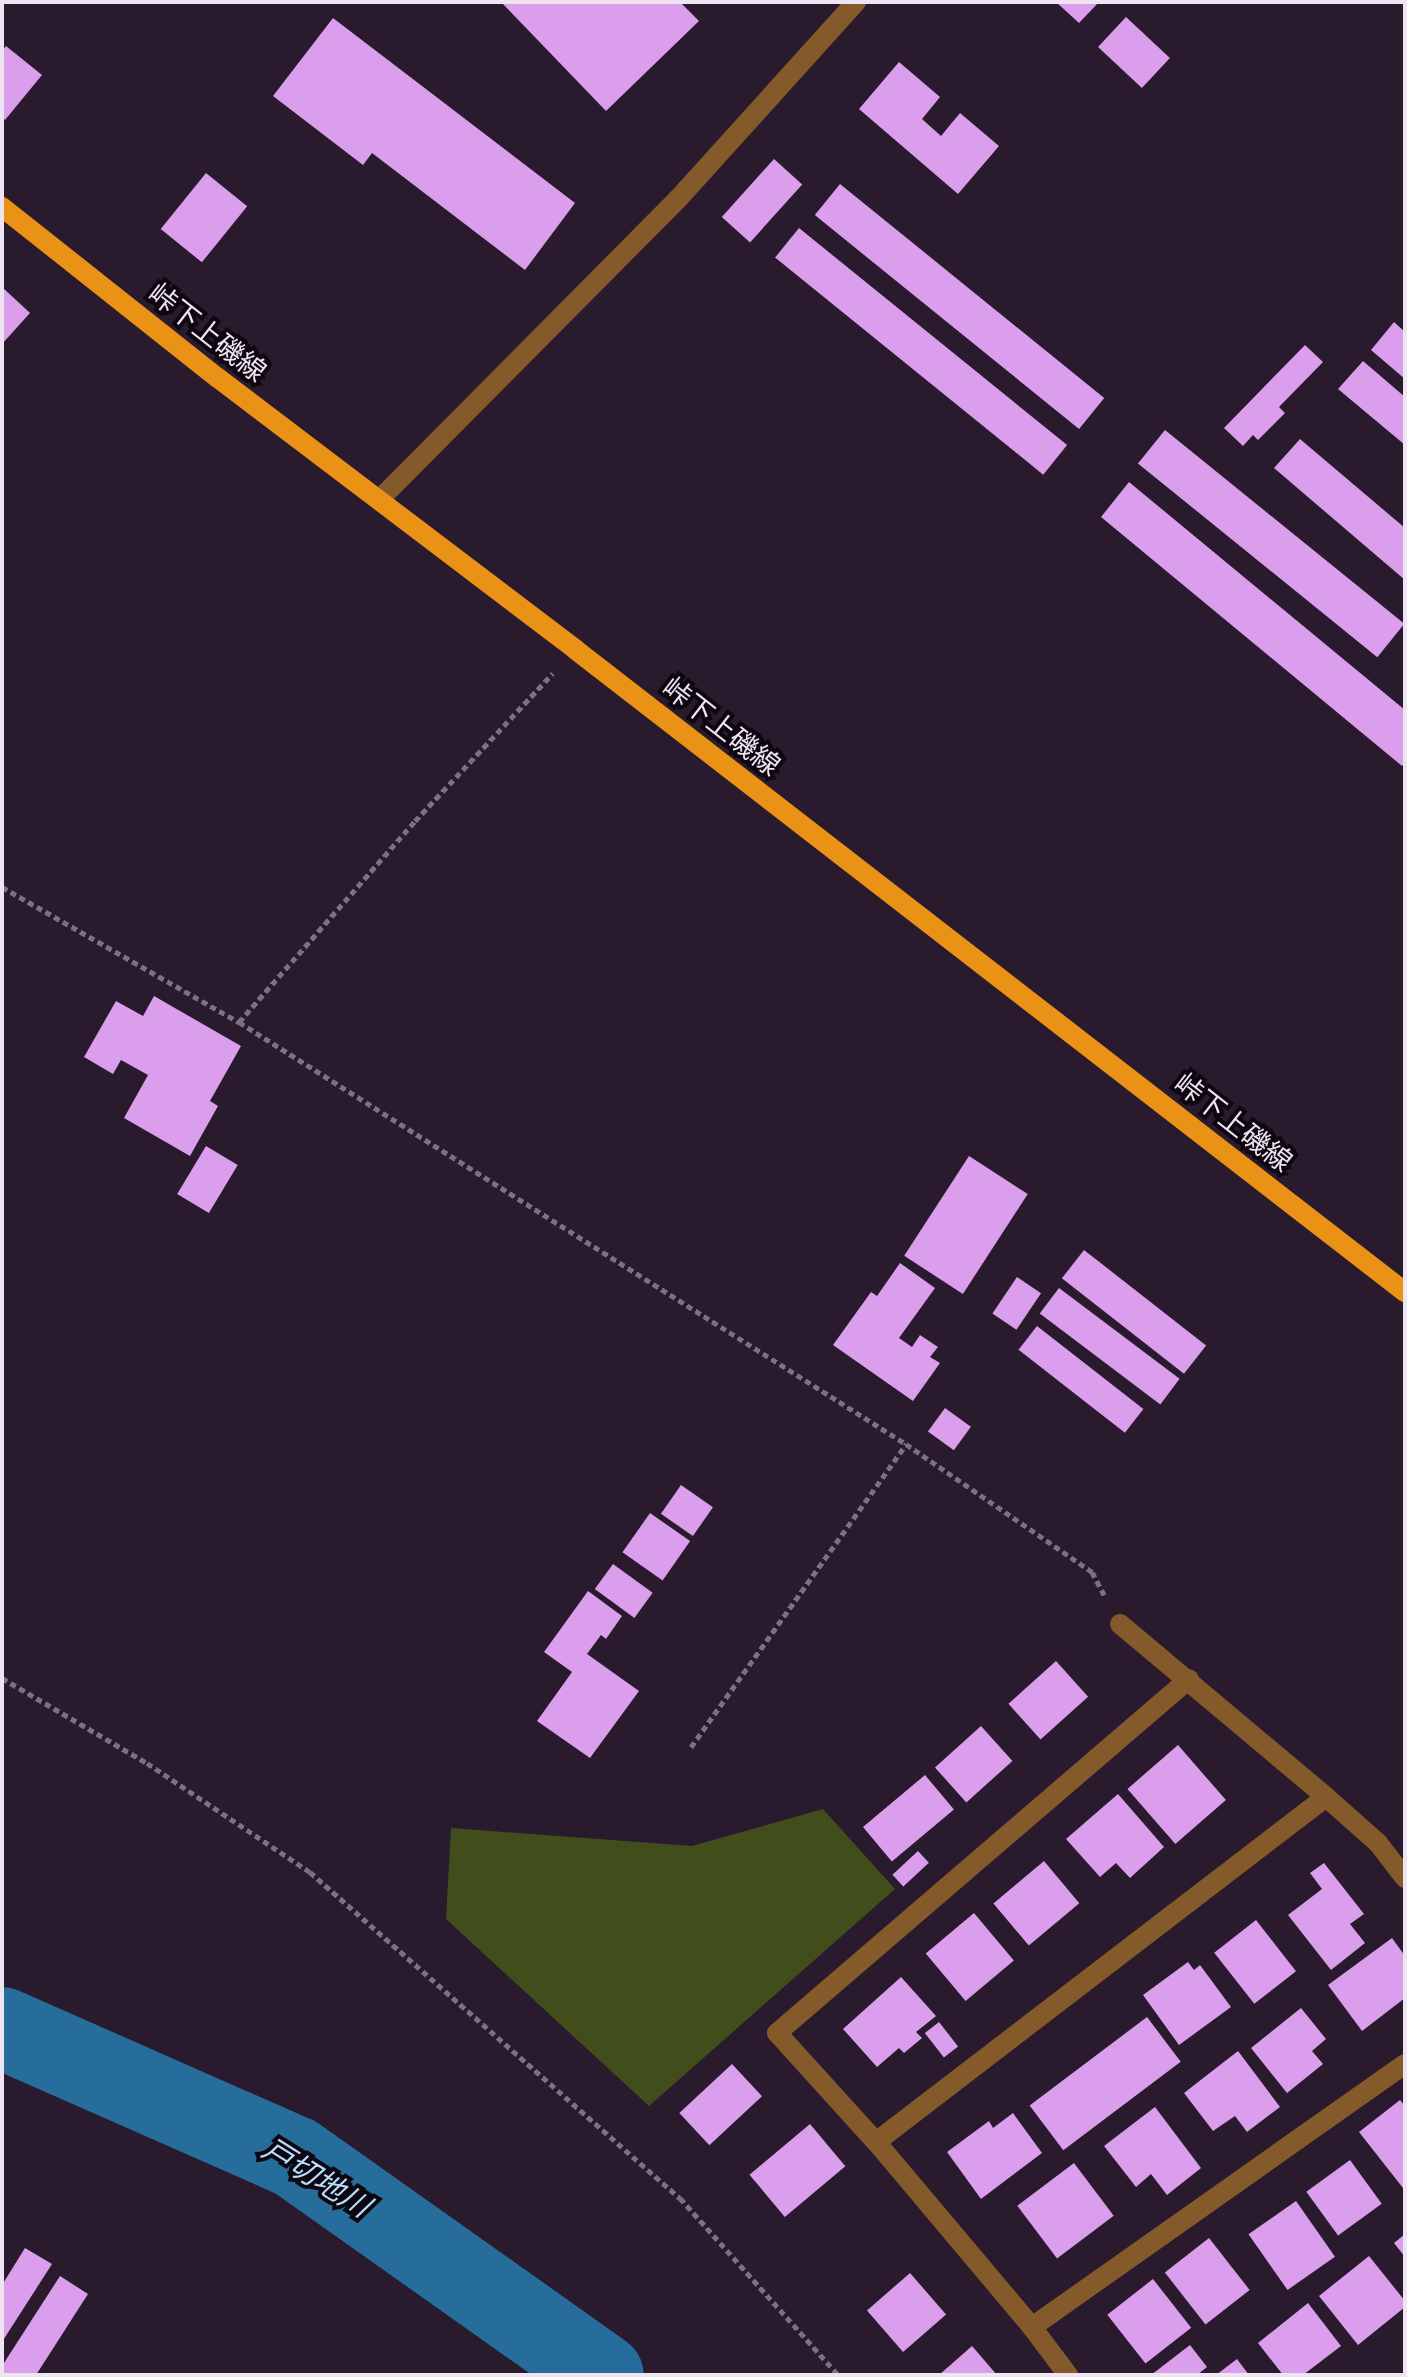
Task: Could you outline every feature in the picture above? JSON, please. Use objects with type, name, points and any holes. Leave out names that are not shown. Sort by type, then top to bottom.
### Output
[{"type":"main road","name":"峠下上磯線","points":[[2,207],[1405,1292]]},
{"type":"street","points":[[379,500],[678,199],[856,2]]},
{"type":"street","points":[[1120,1624],[1189,1679],[1378,1843],[1405,1878]]},
{"type":"street","points":[[1068,2375],[1032,2327],[876,2142],[777,2033],[1189,1679]]},
{"type":"street","points":[[876,2142],[1326,1797]]},
{"type":"street","points":[[1032,2327],[1405,2064]]},
{"type":"path","points":[[239,1022],[415,821],[576,650]]},
{"type":"path","points":[[2,887],[239,1022],[906,1444],[1092,1572],[1120,1624]]},
{"type":"path","points":[[691,1747],[906,1444]]},
{"type":"path","points":[[2,1678],[147,1763],[310,1872],[680,2198],[838,2375]]},
{"type":"green space","points":[[823,1809],[895,1889],[649,2106],[446,1919],[451,1828],[692,1846]]},
{"type":"building","points":[[501,2],[680,2],[699,21],[606,111]]},
{"type":"building","points":[[1056,2],[1099,2],[1079,23]]},
{"type":"building","points":[[1126,17],[1170,58],[1142,88],[1098,47]]},
{"type":"building","points":[[333,18],[575,203],[525,270],[372,153],[363,165],[273,96]]},
{"type":"building","points":[[6,46],[42,75],[5,120],[2,117],[2,51]]},
{"type":"building","points":[[899,62],[940,97],[922,119],[941,136],[960,113],[999,146],[958,194],[859,109]]},
{"type":"building","points":[[774,159],[802,184],[750,242],[722,217]]},
{"type":"building","points":[[206,173],[247,206],[202,262],[161,229]]},
{"type":"building","points":[[840,184],[1104,398],[1079,429],[815,215]]},
{"type":"building","points":[[799,228],[1067,445],[1043,475],[775,258]]},
{"type":"building","points":[[2,287],[30,313],[2,344]]},
{"type":"building","points":[[1394,322],[1405,332],[1405,379],[1371,350]]},
{"type":"building","points":[[1305,345],[1323,362],[1279,407],[1285,413],[1258,440],[1253,435],[1243,446],[1224,428]]},
{"type":"building","points":[[1363,361],[1405,397],[1405,445],[1338,389]]},
{"type":"building","points":[[1165,430],[1404,624],[1377,657],[1138,463]]},
{"type":"building","points":[[1300,439],[1405,528],[1405,580],[1274,468]]},
{"type":"building","points":[[1129,482],[1405,710],[1405,762],[1402,766],[1101,517]]},
{"type":"building","points":[[154,996],[241,1046],[210,1101],[218,1106],[190,1156],[124,1118],[148,1075],[121,1060],[113,1074],[84,1057],[116,1001],[143,1016]]},
{"type":"building","points":[[206,1146],[238,1165],[209,1213],[177,1194]]},
{"type":"building","points":[[969,1156],[1028,1194],[963,1294],[904,1256]]},
{"type":"building","points":[[1084,1250],[1206,1345],[1184,1374],[1062,1278]]},
{"type":"building","points":[[900,1263],[935,1288],[899,1338],[912,1347],[920,1335],[938,1347],[930,1357],[940,1363],[913,1401],[833,1345],[871,1292],[877,1296]]},
{"type":"building","points":[[1017,1277],[1041,1293],[1016,1330],[992,1313]]},
{"type":"building","points":[[1059,1288],[1180,1379],[1160,1404],[1040,1314]]},
{"type":"building","points":[[1037,1326],[1143,1409],[1125,1433],[1019,1350]]},
{"type":"building","points":[[945,1408],[971,1427],[954,1450],[928,1431]]},
{"type":"building","points":[[681,1485],[713,1507],[693,1536],[661,1514]]},
{"type":"building","points":[[650,1513],[690,1541],[663,1580],[622,1552]]},
{"type":"building","points":[[613,1564],[653,1593],[634,1618],[595,1589]]},
{"type":"building","points":[[588,1591],[622,1616],[606,1639],[601,1635],[587,1654],[639,1691],[590,1758],[537,1721],[572,1672],[544,1652]]},
{"type":"building","points":[[1056,1661],[1088,1697],[1041,1739],[1008,1704]]},
{"type":"building","points":[[981,1726],[1012,1761],[966,1802],[935,1767]]},
{"type":"building","points":[[1178,1745],[1226,1800],[1175,1844],[1127,1789]]},
{"type":"building","points":[[925,1775],[954,1809],[892,1862],[863,1827]]},
{"type":"building","points":[[1118,1794],[1164,1847],[1130,1878],[1116,1863],[1100,1877],[1066,1839]]},
{"type":"building","points":[[918,1851],[929,1863],[903,1887],[892,1875]]},
{"type":"building","points":[[1044,1861],[1079,1903],[1029,1946],[993,1903]]},
{"type":"building","points":[[1324,1863],[1364,1914],[1350,1924],[1365,1943],[1331,1970],[1288,1915],[1322,1889],[1310,1873]]},
{"type":"building","points":[[974,1913],[1014,1960],[966,2001],[926,1953]]},
{"type":"building","points":[[1256,1920],[1296,1971],[1254,2004],[1214,1953]]},
{"type":"building","points":[[1392,1938],[1405,1956],[1405,1998],[1362,2031],[1328,1985]]},
{"type":"building","points":[[1188,1962],[1194,1970],[1200,1965],[1231,2007],[1179,2045],[1143,1995]]},
{"type":"building","points":[[901,1977],[936,2016],[916,2032],[922,2038],[904,2053],[899,2048],[877,2067],[843,2029]]},
{"type":"building","points":[[1301,2008],[1326,2039],[1312,2051],[1323,2064],[1287,2093],[1251,2048]]},
{"type":"building","points":[[1147,2017],[1181,2062],[1063,2150],[1030,2105]]},
{"type":"building","points":[[939,2022],[958,2046],[944,2058],[925,2033]]},
{"type":"building","points":[[1238,2051],[1280,2107],[1247,2132],[1235,2116],[1213,2131],[1184,2093]]},
{"type":"building","points":[[732,2064],[762,2096],[709,2145],[679,2113]]},
{"type":"building","points":[[1400,2100],[1405,2106],[1403,2188],[1359,2132]]},
{"type":"building","points":[[1155,2107],[1201,2168],[1167,2195],[1151,2174],[1136,2187],[1104,2146]]},
{"type":"building","points":[[1013,2113],[1042,2153],[981,2199],[947,2152],[989,2121],[993,2128]]},
{"type":"building","points":[[810,2124],[845,2166],[785,2217],[749,2175]]},
{"type":"building","points":[[1350,2160],[1382,2204],[1338,2235],[1306,2192]]},
{"type":"building","points":[[1074,2163],[1114,2216],[1057,2258],[1017,2206]]},
{"type":"building","points":[[1296,2201],[1335,2257],[1287,2290],[1248,2234]]},
{"type":"building","points":[[1405,2234],[1405,2257],[1394,2243]]},
{"type":"building","points":[[1209,2238],[1250,2290],[1206,2324],[1165,2272]]},
{"type":"building","points":[[25,2248],[52,2264],[2,2342],[2,2285]]},
{"type":"building","points":[[1369,2256],[1405,2301],[1405,2307],[1358,2345],[1319,2296]]},
{"type":"building","points":[[910,2273],[946,2315],[903,2352],[867,2310]]},
{"type":"building","points":[[60,2276],[88,2294],[36,2375],[2,2375],[2,2366]]},
{"type":"building","points":[[1153,2279],[1191,2328],[1145,2364],[1107,2315]]},
{"type":"building","points":[[1308,2303],[1341,2346],[1303,2375],[1283,2375],[1258,2343]]},
{"type":"building","points":[[1190,2345],[1207,2367],[1197,2375],[1151,2375]]},
{"type":"building","points":[[972,2346],[997,2375],[939,2375]]},
{"type":"building","points":[[1237,2359],[1249,2375],[1216,2375]]},
{"type":"waterway","name":"戸切地川","points":[[2,2028],[295,2157],[603,2375]]}]
